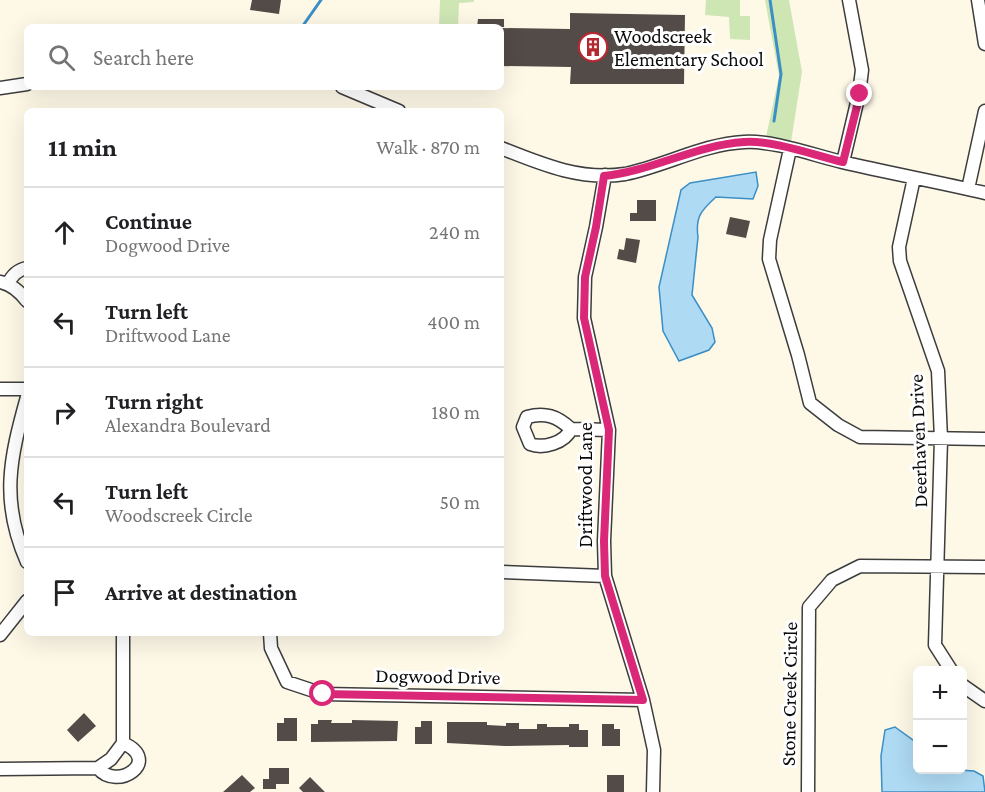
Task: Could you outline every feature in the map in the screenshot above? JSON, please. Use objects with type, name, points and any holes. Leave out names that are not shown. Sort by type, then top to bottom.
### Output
[{"type":"street","points":[[843,162],[860,94],[862,70],[849,0]]},
{"type":"street","points":[[978,0],[985,44]]},
{"type":"street","points":[[0,88],[24,84]]},
{"type":"street","points":[[347,90],[373,106]]},
{"type":"street","points":[[968,189],[985,111]]},
{"type":"street","points":[[504,149],[547,166],[582,175],[604,176],[626,173],[716,147],[744,142],[764,142],[985,193]]},
{"type":"street","points":[[790,149],[770,240],[769,260],[810,403],[838,425],[860,437],[985,439]]},
{"type":"street","name":"Driftwood Lane","points":[[604,176],[585,277],[584,318],[609,430],[604,541],[605,576],[643,700],[654,750],[653,792]]},
{"type":"street","name":"Deerhaven Drive","points":[[914,178],[901,236],[900,261],[938,372],[941,439],[935,645],[948,666]]},
{"type":"street","points":[[24,269],[18,271],[4,283],[24,298]]},
{"type":"street","points":[[0,389],[24,389]]},
{"type":"street","points":[[24,408],[8,474],[8,501],[15,533],[24,555]]},
{"type":"street","points":[[571,429],[609,430]]},
{"type":"street","name":"Stone Creek Circle","points":[[808,792],[809,608],[832,580],[860,566],[985,567]]},
{"type":"street","points":[[504,572],[605,576]]},
{"type":"street","points":[[0,635],[24,605]]},
{"type":"street","points":[[0,770],[98,768],[111,759],[123,743],[123,636]]},
{"type":"street","name":"Dogwood Drive","points":[[270,636],[271,648],[286,682],[323,694],[643,700]]},
{"type":"street","points":[[967,688],[985,701]]},
{"type":"street","points":[[98,768],[109,782],[126,783],[133,778],[138,771],[137,753],[123,743]]},
{"type":"green space","points":[[440,0],[474,0],[474,2],[459,3],[458,24],[439,24]]},
{"type":"green space","points":[[706,0],[740,0],[740,16],[750,16],[750,40],[730,39],[729,17],[705,15]]},
{"type":"green space","points":[[765,0],[789,0],[802,72],[791,142],[766,137],[779,76]]},
{"type":"water","points":[[756,172],[758,186],[753,199],[716,197],[703,210],[699,219],[692,295],[712,328],[715,342],[709,350],[679,361],[663,331],[659,287],[681,190],[690,183]]},
{"type":"water","points":[[895,727],[913,740],[913,774],[967,774],[967,771],[974,771],[983,776],[985,792],[882,792],[881,756],[885,730]]},
{"type":"building","points":[[252,0],[281,0],[279,14],[250,10]]},
{"type":"building","name":"Woodscreek Elementary School","points":[[570,13],[685,15],[684,84],[570,84],[571,67],[504,66],[504,28],[570,29]]},
{"type":"building","points":[[478,19],[504,19],[504,24],[477,24]]},
{"type":"building","points":[[637,200],[656,200],[656,221],[630,221],[630,213],[637,213]]},
{"type":"building","points":[[730,217],[750,221],[746,238],[726,234]]},
{"type":"building","points":[[626,238],[640,240],[636,263],[617,259],[619,249],[624,250]]},
{"type":"building","points":[[84,713],[96,726],[78,742],[67,730]]},
{"type":"building","points":[[284,718],[297,718],[297,741],[277,741],[277,723],[284,723]]},
{"type":"building","points":[[318,720],[332,720],[331,723],[352,723],[352,720],[398,721],[397,741],[311,742],[311,724],[318,724]]},
{"type":"building","points":[[421,721],[432,721],[432,744],[415,744],[415,727],[421,727]]},
{"type":"building","points":[[447,722],[487,722],[487,725],[506,726],[506,723],[519,723],[519,729],[537,729],[537,724],[547,724],[547,727],[569,727],[569,724],[579,724],[579,730],[588,730],[588,747],[447,743]]},
{"type":"building","points":[[602,724],[614,724],[614,729],[620,729],[620,746],[602,746]]},
{"type":"building","points":[[269,768],[289,768],[289,784],[276,784],[276,789],[263,789],[263,779],[269,779]]},
{"type":"building","points":[[242,775],[255,788],[250,792],[223,792]]},
{"type":"building","points":[[607,775],[624,775],[624,792],[607,792]]},
{"type":"building","points":[[310,777],[325,792],[303,792],[299,788]]},
{"type":"waterway","points":[[304,24],[321,0]]},
{"type":"waterway","points":[[770,0],[781,74],[774,121]]},
{"type":"place","name":"Woodscreek Elementary School","points":[[593,47]]},
{"type":"route","points":[[323,694],[643,700],[605,576],[604,541],[609,430],[584,318],[585,277],[604,176],[626,173],[723,145],[744,142],[764,142],[843,162],[860,94]]}]
